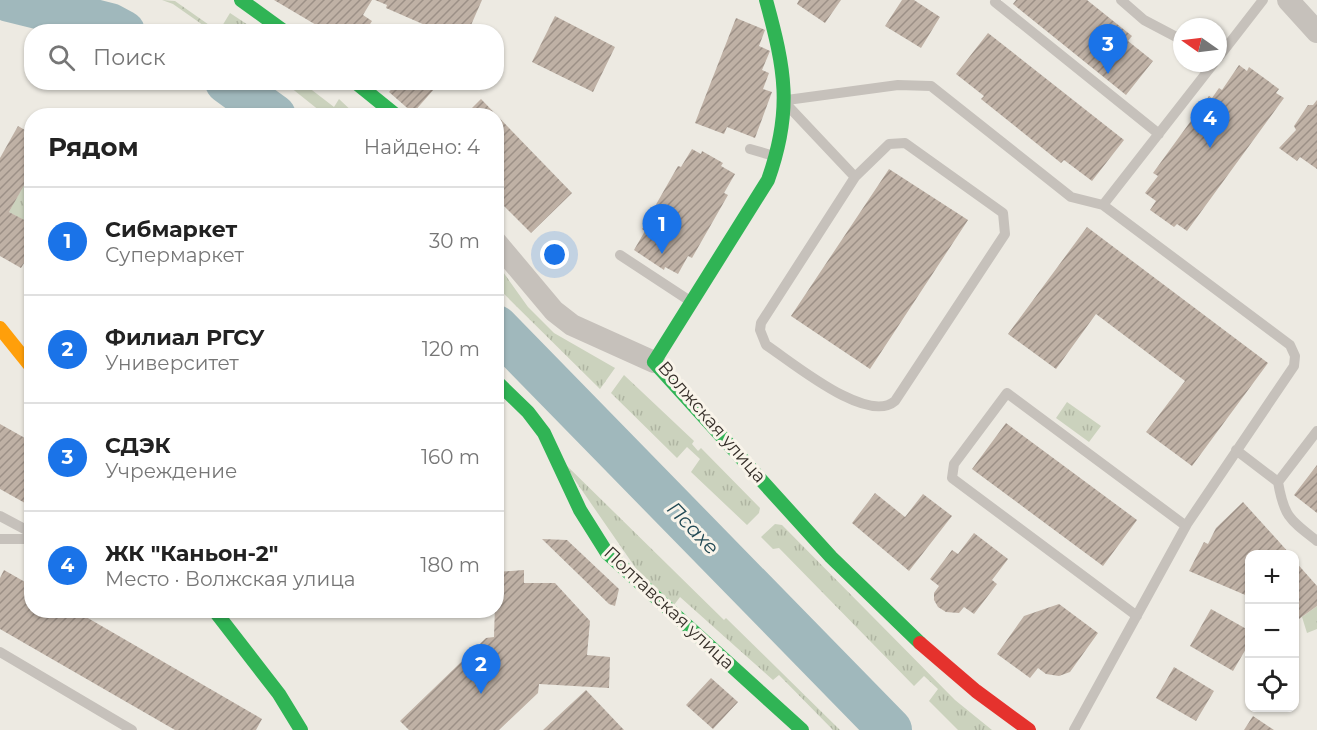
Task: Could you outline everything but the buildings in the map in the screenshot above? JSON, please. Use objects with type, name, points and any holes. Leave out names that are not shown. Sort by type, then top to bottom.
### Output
[{"type":"street","points":[[241,0],[274,24]]},
{"type":"street","name":"Волжская улица","points":[[766,0],[780,49],[783,130],[777,157],[768,180],[654,362],[843,568],[923,648],[981,697],[1029,730]]},
{"type":"street","points":[[1288,0],[1317,32]]},
{"type":"street","points":[[366,90],[387,108]]},
{"type":"street","points":[[504,252],[554,311],[572,325],[654,362]]},
{"type":"street","points":[[0,328],[24,358]]},
{"type":"street","name":"Полтавская улица","points":[[504,388],[527,410],[543,433],[588,530],[607,553],[802,730]]},
{"type":"street","points":[[220,618],[279,694],[302,730]]},
{"type":"lane","points":[[996,0],[995,2],[1159,134]]},
{"type":"lane","points":[[1121,0],[1144,20],[1173,35]]},
{"type":"lane","points":[[1227,46],[1263,0]]},
{"type":"lane","points":[[1104,206],[1207,72]]},
{"type":"lane","points":[[783,100],[898,85],[931,86],[1071,197],[1104,206],[1290,345],[1295,356],[1294,366],[1186,526],[1074,730]]},
{"type":"lane","points":[[783,100],[855,177]]},
{"type":"lane","points":[[905,143],[1004,213],[1006,220],[1005,234],[895,401],[888,407],[877,408],[855,403],[766,345],[760,330],[761,323],[855,177],[889,144],[905,143]]},
{"type":"lane","points":[[750,149],[777,157]]},
{"type":"lane","points":[[620,255],[691,301]]},
{"type":"lane","points":[[1137,616],[956,481],[952,477],[954,464],[1007,393],[1186,526]]},
{"type":"lane","points":[[1278,482],[1317,431]]},
{"type":"lane","points":[[1236,450],[1278,482],[1282,507],[1296,525],[1317,541]]},
{"type":"lane","points":[[0,516],[24,529]]},
{"type":"lane","points":[[0,539],[24,539]]},
{"type":"lane","points":[[0,652],[132,730]]},
{"type":"green space","points":[[162,0],[175,1],[208,24],[201,24],[173,4]]},
{"type":"green space","points":[[230,13],[246,24],[223,24]]},
{"type":"green space","points":[[294,90],[312,90],[334,107],[339,99],[349,108],[316,108]]},
{"type":"green space","points":[[24,184],[24,220],[9,212]]},
{"type":"green space","points":[[504,273],[528,307],[554,333],[615,368],[600,389],[504,294]]},
{"type":"green space","points":[[624,375],[694,441],[692,444],[698,451],[701,448],[760,508],[759,513],[747,525],[691,472],[700,459],[687,447],[677,458],[611,393]]},
{"type":"green space","points":[[1067,402],[1101,426],[1089,442],[1056,418]]},
{"type":"green space","points":[[561,460],[840,730],[833,730],[779,675],[773,680],[680,597],[674,605],[646,583]]},
{"type":"green space","points":[[775,524],[782,525],[955,700],[992,730],[958,730],[929,701],[938,689],[924,676],[914,686],[779,548],[773,549],[761,537]]},
{"type":"green space","points":[[1317,606],[1317,629],[1307,633],[1302,617]]},
{"type":"waterway","name":"Псахе","points":[[9,0],[106,24]]},
{"type":"waterway","name":"Псахе","points":[[238,90],[263,108]]},
{"type":"waterway","name":"Псахе","points":[[504,335],[890,730]]},
{"type":"traffic: fast","points":[[241,0],[274,24]]},
{"type":"traffic: fast","points":[[766,0],[782,69],[783,110],[776,155],[768,180],[654,362],[831,557],[920,643]]},
{"type":"traffic: fast","points":[[365,90],[387,108]]},
{"type":"traffic: fast","points":[[504,389],[528,412],[544,433],[580,510],[607,553],[802,730]]},
{"type":"traffic: fast","points":[[220,618],[279,694],[301,730]]},
{"type":"traffic: slow","points":[[0,328],[24,358]]},
{"type":"traffic: jam","points":[[920,643],[976,691],[1029,730]]},
{"type":"place","name":"СДЭК","points":[[1108,74]]},
{"type":"place","name":"ЖК \"Каньон-2\"","points":[[1210,148]]},
{"type":"place","name":"Сибмаркет","points":[[662,254]]},
{"type":"place","name":"Филиал РГСУ","points":[[481,694]]}]
